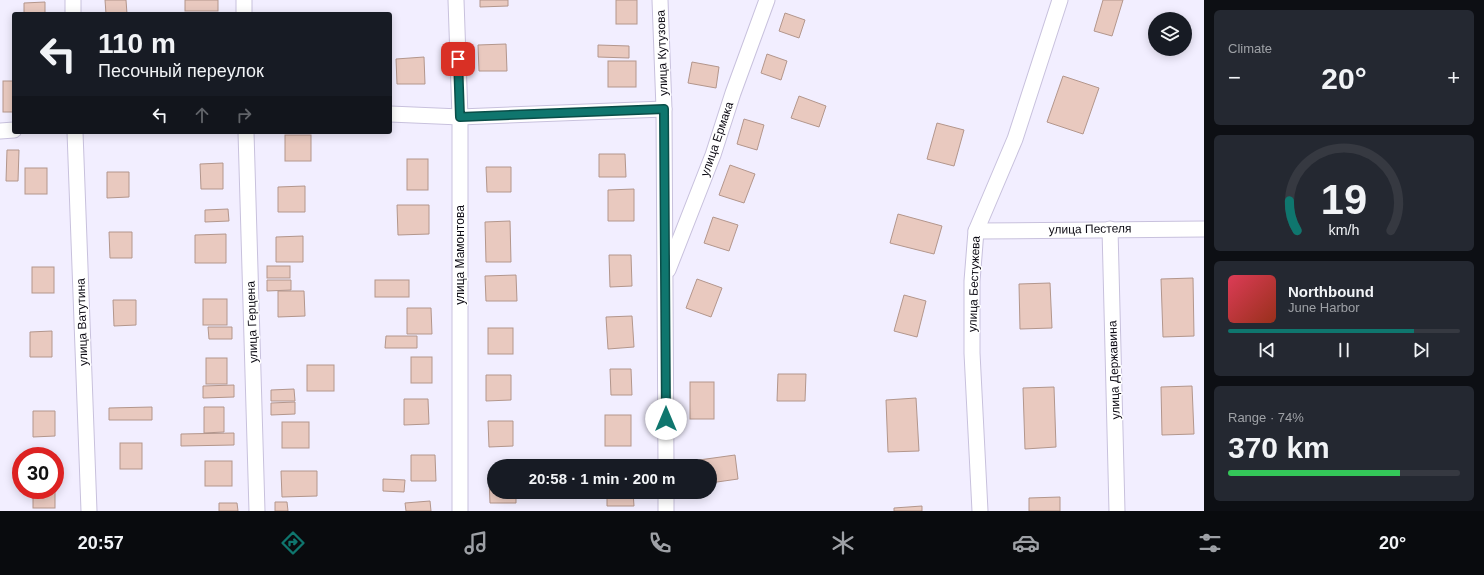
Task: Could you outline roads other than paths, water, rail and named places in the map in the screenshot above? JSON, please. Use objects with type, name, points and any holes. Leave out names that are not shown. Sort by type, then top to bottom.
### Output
[{"type":"street","points":[[73,0],[73,12]]},
{"type":"street","points":[[244,0],[244,12]]},
{"type":"street","name":"улица Мамонтова","points":[[456,0],[460,117],[460,511]]},
{"type":"street","name":"улица Кутузова","points":[[660,0],[664,109],[666,459]]},
{"type":"street","name":"улица Ермака","points":[[665,278],[713,155],[733,93],[767,0]]},
{"type":"street","name":"улица Бестужева","points":[[980,511],[972,353],[972,281],[976,231],[1015,139],[1060,0]]},
{"type":"street","points":[[392,114],[460,117],[664,109]]},
{"type":"street","points":[[0,131],[12,130]]},
{"type":"street","name":"улица Ватутина","points":[[75,134],[89,511]]},
{"type":"street","name":"улица Герцена","points":[[246,134],[257,511]]},
{"type":"street","name":"улица Державина","points":[[1110,229],[1117,511]]},
{"type":"street","name":"улица Пестеля","points":[[976,231],[1204,229]]},
{"type":"street","points":[[666,499],[666,511]]}]
